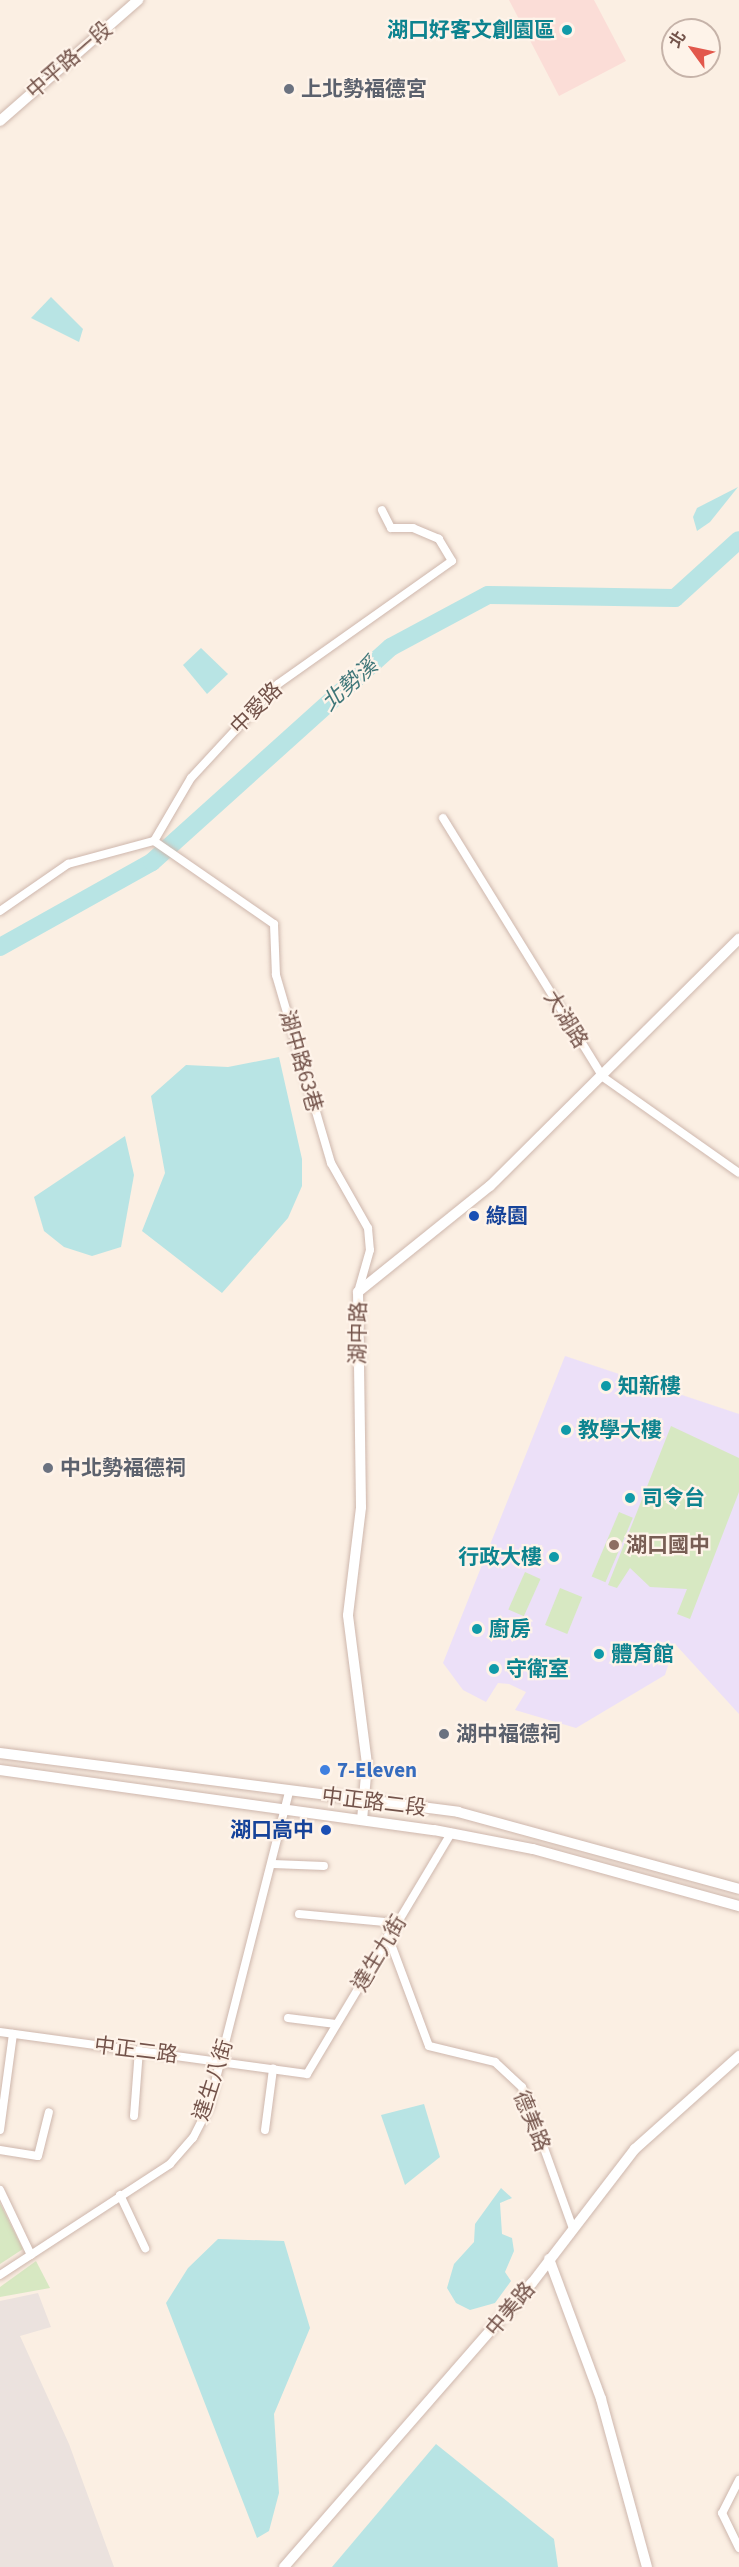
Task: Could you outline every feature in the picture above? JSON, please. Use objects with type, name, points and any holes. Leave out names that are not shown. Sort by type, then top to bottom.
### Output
[{"type":"street","name":"中平路一段","points":[[0,121],[138,0]]},
{"type":"street","name":"中愛路","points":[[154,841],[191,778],[278,684],[452,561],[439,539],[413,528],[391,528],[382,510]]},
{"type":"street","name":"大湖路","points":[[443,818],[603,1077],[739,1173]]},
{"type":"street","name":"湖中路63巷","points":[[154,841],[274,924],[276,975],[331,1163],[368,1228],[370,1250],[358,1292]]},
{"type":"street","points":[[0,911],[68,864],[154,841]]},
{"type":"street","name":"湖中路","points":[[362,1820],[367,1764],[348,1615],[361,1507],[358,1292],[490,1186],[603,1077],[739,939]]},
{"type":"street","name":"中正路二段","points":[[0,1754],[469,1814],[739,1889]]},
{"type":"street","name":"中正路二段","points":[[0,1770],[451,1833],[533,1849],[739,1906]]},
{"type":"street","name":"達生八街","points":[[0,2276],[170,2164],[193,2138],[221,2061],[287,1809],[289,1791]]},
{"type":"street","name":"達生九街","points":[[307,2074],[451,1833]]},
{"type":"street","points":[[273,1864],[324,1866]]},
{"type":"street","points":[[299,1914],[396,1923]]},
{"type":"street","name":"德美路","points":[[388,1936],[429,2046],[495,2061],[522,2087],[572,2226]]},
{"type":"street","points":[[288,2018],[336,2024]]},
{"type":"street","name":"中正二路","points":[[0,2032],[307,2074]]},
{"type":"street","points":[[0,2130],[13,2034]]},
{"type":"street","points":[[134,2116],[139,2050]]},
{"type":"street","name":"中美路","points":[[284,2567],[549,2259],[572,2226],[635,2149],[739,2056]]},
{"type":"street","points":[[265,2130],[273,2069]]},
{"type":"street","points":[[0,2150],[38,2156],[49,2112]]},
{"type":"street","points":[[0,2190],[31,2255]]},
{"type":"street","points":[[120,2195],[145,2248]]},
{"type":"street","points":[[549,2259],[601,2399],[647,2567]]},
{"type":"street","points":[[739,2480],[722,2513],[739,2548]]},
{"type":"shaded area","name":"湖口好客文創園區","points":[[509,0],[594,0],[626,61],[559,96]]},
{"type":"shaded area","name":"湖口國中","points":[[565,1356],[739,1414],[739,1714],[675,1644],[665,1675],[576,1728],[515,1710],[526,1692],[509,1684],[498,1683],[486,1702],[463,1690],[443,1663]]},
{"type":"shaded area","points":[[38,2293],[51,2327],[20,2336],[69,2444],[114,2567],[0,2567],[0,2301]]},
{"type":"green space","points":[[671,1426],[739,1458],[739,1492],[690,1619],[677,1614],[687,1589],[650,1587],[630,1568],[617,1588],[608,1585]]},
{"type":"green space","points":[[619,1512],[633,1518],[605,1582],[592,1576]]},
{"type":"green space","points":[[525,1572],[541,1579],[524,1616],[508,1609]]},
{"type":"green space","points":[[560,1588],[582,1597],[567,1634],[545,1625]]},
{"type":"green space","points":[[0,2203],[23,2249],[0,2264]]},
{"type":"green space","points":[[36,2261],[50,2288],[0,2297],[0,2287]]},
{"type":"water","points":[[51,297],[83,329],[79,342],[31,318]]},
{"type":"water","points":[[738,487],[710,522],[697,531],[693,517],[697,508]]},
{"type":"water","points":[[201,648],[228,674],[207,694],[183,665]]},
{"type":"water","points":[[279,1057],[302,1159],[302,1186],[288,1218],[222,1293],[142,1231],[165,1173],[151,1096],[186,1065],[228,1067]]},
{"type":"water","points":[[125,1136],[134,1175],[121,1247],[92,1256],[64,1247],[44,1231],[34,1197]]},
{"type":"water","points":[[424,2104],[440,2157],[405,2185],[381,2115]]},
{"type":"water","points":[[501,2188],[512,2198],[500,2203],[502,2234],[512,2238],[514,2251],[505,2272],[511,2281],[495,2303],[470,2310],[456,2303],[447,2288],[454,2264],[474,2242],[475,2224]]},
{"type":"water","points":[[218,2239],[284,2241],[310,2328],[274,2414],[279,2493],[269,2531],[257,2538],[166,2303],[188,2268]]},
{"type":"water","points":[[436,2444],[554,2539],[558,2567],[332,2567]]},
{"type":"waterway","name":"北勢溪","points":[[0,947],[152,862],[391,647],[488,595],[675,598],[739,540]]},
{"type":"place","name":"湖口好客文創園區","points":[[567,30]]},
{"type":"place","name":"上北勢福德宮","points":[[289,89]]},
{"type":"place","name":"綠園","points":[[474,1216]]},
{"type":"place","name":"知新樓","points":[[606,1386]]},
{"type":"place","name":"教學大樓","points":[[566,1430]]},
{"type":"place","name":"中北勢福德祠","points":[[48,1468]]},
{"type":"place","name":"司令台","points":[[630,1498]]},
{"type":"place","name":"湖口國中","points":[[614,1545]]},
{"type":"place","name":"行政大樓","points":[[554,1557]]},
{"type":"place","name":"廚房","points":[[477,1629]]},
{"type":"place","name":"體育館","points":[[599,1654]]},
{"type":"place","name":"守衛室","points":[[494,1669]]},
{"type":"place","name":"湖中福德祠","points":[[444,1734]]},
{"type":"place","name":"7-Eleven","points":[[325,1770]]},
{"type":"place","name":"湖口高中","points":[[326,1830]]}]
